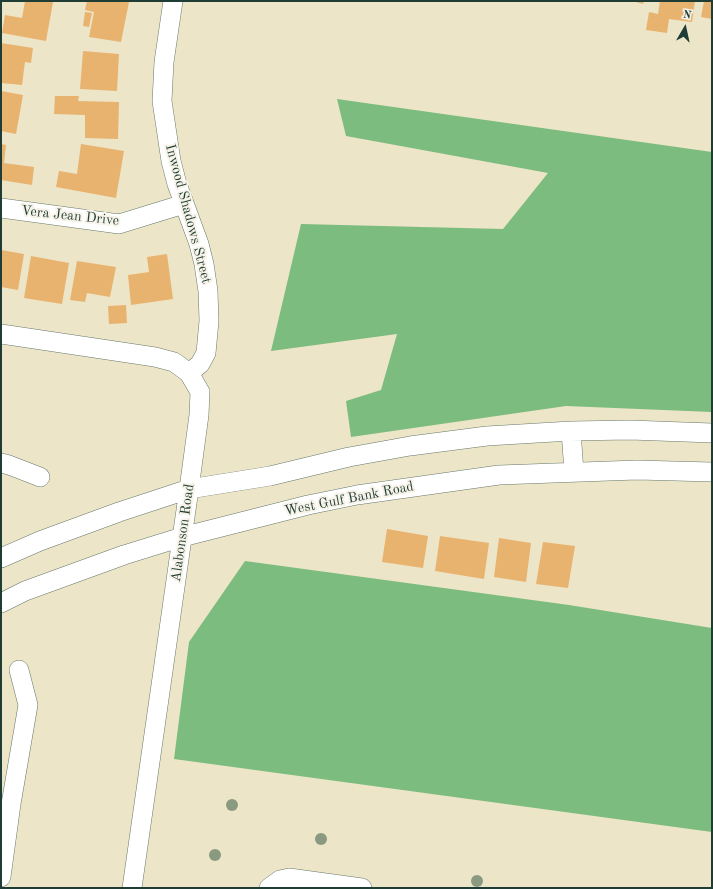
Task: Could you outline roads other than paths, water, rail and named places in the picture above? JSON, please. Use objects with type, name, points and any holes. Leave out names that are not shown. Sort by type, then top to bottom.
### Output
[{"type":"street","name":"Inwood Shadows Street","points":[[173,1],[164,62],[162,101],[171,161],[184,204],[199,244],[208,291],[209,321],[206,353],[200,364],[189,373]]},
{"type":"street","name":"Vera Jean Drive","points":[[1,208],[119,224],[184,204]]},
{"type":"street","name":"Alabonson Road","points":[[1,334],[154,357],[174,362],[189,373],[200,392],[189,489],[132,888]]},
{"type":"street","points":[[1,558],[40,541],[119,512],[189,489],[270,476],[349,457],[410,446],[486,436],[571,431],[630,430],[712,432]]},
{"type":"street","points":[[571,431],[574,472]]},
{"type":"street","points":[[1,463],[40,477]]},
{"type":"street","name":"West Gulf Bank Road","points":[[1,603],[25,592],[124,555],[182,537],[308,505],[357,495],[499,475],[637,470],[712,472]]},
{"type":"street","points":[[1,877],[6,804],[28,705],[19,670]]},
{"type":"street","points":[[269,888],[280,880],[289,878],[362,888]]}]
